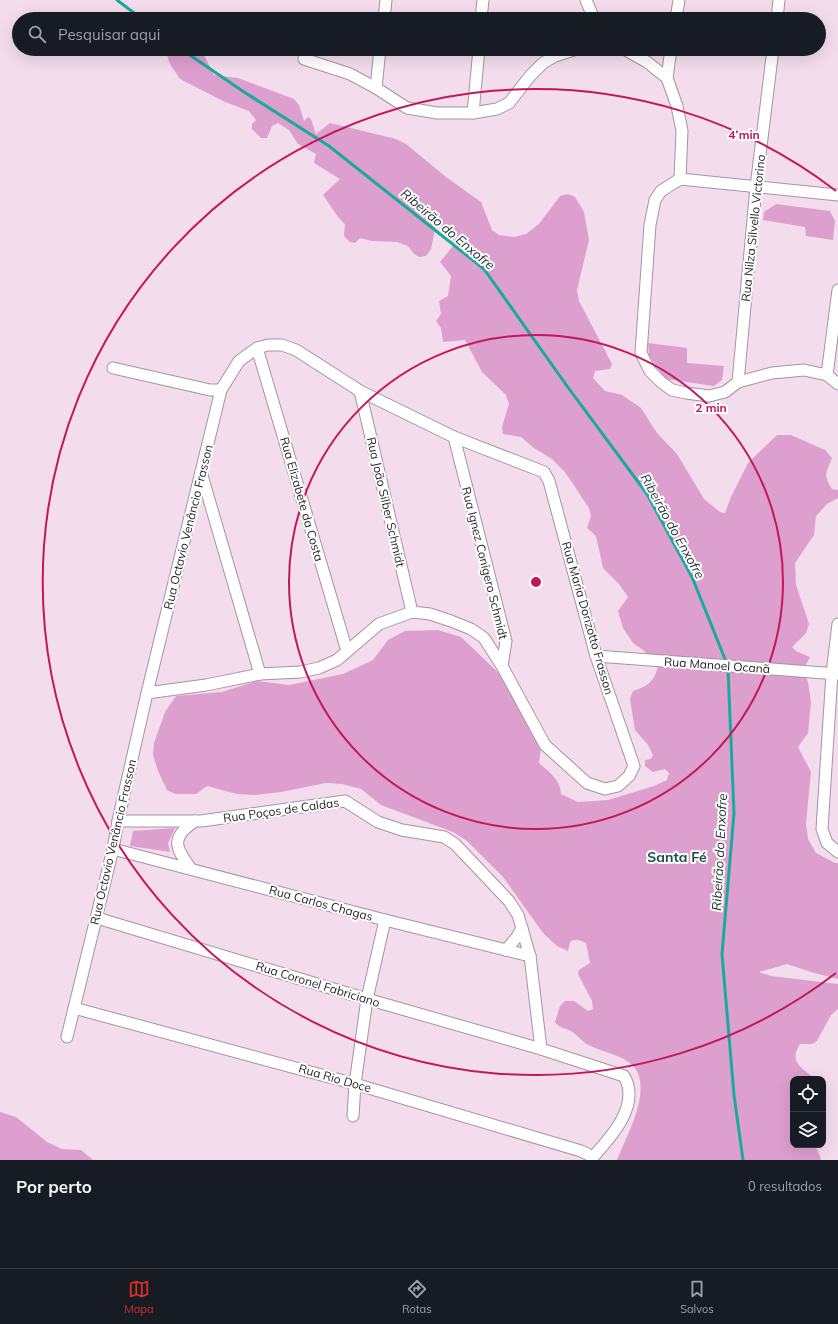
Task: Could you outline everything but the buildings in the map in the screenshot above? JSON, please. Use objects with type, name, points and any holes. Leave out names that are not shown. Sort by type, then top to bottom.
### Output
[{"type":"street","points":[[385,12],[386,0]]},
{"type":"street","points":[[482,12],[483,0]]},
{"type":"street","points":[[586,0],[591,12]]},
{"type":"street","points":[[677,12],[679,0]]},
{"type":"street","points":[[778,12],[780,0]]},
{"type":"street","points":[[376,88],[379,56]]},
{"type":"street","points":[[473,113],[478,56]]},
{"type":"street","points":[[304,60],[350,74],[408,108],[437,113],[473,113],[497,109],[509,103],[530,76],[544,63],[555,56]]},
{"type":"street","points":[[636,56],[647,62],[666,78],[677,106],[682,131],[680,179]]},
{"type":"street","points":[[666,78],[670,56]]},
{"type":"street","name":"Rua Nilza Silvello Victorino","points":[[738,382],[756,187],[772,56]]},
{"type":"street","points":[[838,195],[680,179],[661,191],[655,200],[650,225],[641,353],[650,371],[661,382],[672,390],[686,393],[709,396],[725,392],[738,382],[772,373],[804,370],[827,374],[838,384]]},
{"type":"street","points":[[827,374],[838,290]]},
{"type":"street","name":"Rua Octavio Venâncio Frasson","points":[[67,1037],[97,918],[147,693],[221,390],[239,361],[258,348],[268,345],[282,345],[296,350],[360,391],[454,437],[544,472],[549,481]]},
{"type":"street","name":"Rua Elizabete da Costa","points":[[258,348],[347,651]]},
{"type":"street","points":[[113,368],[210,390],[221,390]]},
{"type":"street","name":"Rua João Silber Schmidt","points":[[360,391],[412,612]]},
{"type":"street","name":"Rua Ignez Conigero Schmidt","points":[[454,437],[506,641],[502,666]]},
{"type":"street","points":[[201,472],[260,674]]},
{"type":"street","name":"Rua Maria Dorizotto Frasson","points":[[502,666],[545,745],[587,783],[605,789],[618,786],[629,776],[634,766],[596,656],[549,481]]},
{"type":"street","points":[[147,693],[206,685],[260,674],[300,672],[319,668],[337,660],[379,624],[412,612],[430,614],[477,632],[484,638],[502,666]]},
{"type":"street","points":[[838,624],[822,829],[827,843],[838,852]]},
{"type":"street","name":"Rua Manoel Ocanã","points":[[596,656],[835,674]]},
{"type":"street","name":"Rua Poços de Caldas","points":[[118,821],[195,821],[345,801],[378,822],[402,830],[444,837],[455,844],[509,901],[518,915],[530,956],[541,1049]]},
{"type":"street","points":[[191,869],[180,855],[177,846],[178,838],[184,829],[195,821]]},
{"type":"street","name":"Rua Carlos Chagas","points":[[113,849],[530,956]]},
{"type":"street","name":"Rua Coronel Fabriciano","points":[[97,918],[367,999],[541,1049]]},
{"type":"street","points":[[353,1116],[355,1084],[367,999],[385,920]]},
{"type":"street","points":[[506,950],[517,937],[522,928]]},
{"type":"street","name":"Rua Rio Doce","points":[[74,1008],[355,1084],[581,1151],[592,1158]]},
{"type":"street","points":[[541,1049],[624,1076],[628,1084],[629,1098],[622,1119],[607,1141],[592,1158]]},
{"type":"shaded area","points":[[167,56],[204,56],[214,75],[238,78],[294,99],[299,105],[304,121],[308,117],[311,119],[316,134],[330,123],[396,139],[406,144],[446,177],[481,202],[492,230],[499,235],[514,237],[526,234],[539,224],[560,196],[568,194],[575,197],[584,212],[589,240],[577,290],[579,301],[612,364],[610,369],[595,371],[593,378],[605,391],[622,395],[641,408],[657,433],[677,454],[704,499],[720,512],[725,513],[731,497],[748,463],[777,435],[791,435],[825,450],[832,458],[826,477],[832,489],[838,490],[838,498],[827,504],[816,516],[814,535],[795,563],[796,585],[809,624],[806,633],[792,647],[796,651],[810,657],[803,670],[808,682],[811,702],[808,733],[798,747],[811,772],[806,823],[808,839],[816,853],[835,863],[838,863],[838,979],[787,964],[759,972],[771,976],[838,984],[838,1009],[831,1015],[817,1041],[812,1044],[800,1044],[797,1050],[796,1059],[800,1067],[812,1076],[790,1076],[790,1148],[816,1148],[821,1160],[617,1160],[636,1114],[641,1088],[639,1077],[634,1067],[624,1059],[585,1043],[573,1032],[560,1027],[555,1022],[560,1006],[565,1001],[574,1001],[588,1011],[593,1009],[592,1001],[578,974],[579,970],[590,963],[586,943],[574,940],[570,942],[568,951],[557,946],[543,933],[503,877],[467,841],[453,832],[381,805],[361,789],[342,784],[326,783],[281,792],[255,795],[237,794],[207,786],[196,794],[175,794],[167,790],[158,771],[153,755],[154,743],[165,712],[176,696],[222,692],[257,681],[289,685],[343,674],[373,660],[388,640],[405,631],[438,630],[461,637],[504,678],[542,740],[539,763],[557,780],[561,794],[578,802],[608,800],[654,786],[667,780],[669,773],[665,769],[653,772],[645,766],[645,760],[651,759],[653,755],[648,745],[635,730],[630,699],[633,691],[650,683],[655,676],[658,666],[643,650],[633,643],[623,628],[618,611],[628,597],[619,584],[603,568],[596,536],[587,528],[591,516],[589,508],[565,472],[552,459],[534,448],[521,437],[503,434],[502,427],[509,404],[506,395],[482,372],[465,340],[443,342],[441,328],[436,321],[441,314],[439,301],[448,296],[451,276],[440,262],[453,246],[453,236],[443,227],[436,225],[431,249],[426,256],[419,257],[414,254],[408,246],[397,242],[372,241],[360,238],[355,243],[350,242],[344,236],[345,224],[338,217],[323,195],[340,179],[314,163],[316,154],[298,144],[289,130],[278,123],[272,126],[267,138],[261,138],[252,129],[252,124],[256,120],[249,111],[225,102],[180,79],[170,64]]},
{"type":"shaded area","points":[[776,204],[830,211],[835,221],[833,240],[806,236],[805,227],[763,220],[764,212]]},
{"type":"shaded area","points":[[648,343],[687,348],[687,363],[724,366],[722,380],[714,386],[665,379],[649,355]]},
{"type":"shaded area","points":[[175,828],[168,843],[170,852],[130,846],[133,831]]},
{"type":"shaded area","points":[[0,1112],[16,1117],[47,1142],[62,1149],[81,1150],[93,1160],[0,1160]]},
{"type":"waterway","name":"Ribeirão do Enxofre","points":[[117,0],[133,12]]},
{"type":"waterway","name":"Ribeirão do Enxofre","points":[[191,56],[244,92],[329,146],[484,269],[567,386],[647,494],[692,577],[727,664]]},
{"type":"waterway","name":"Ribeirão do Enxofre","points":[[728,669],[734,813],[722,954],[734,1095],[743,1160]]},
{"type":"district","name":"Santa Fé","points":[[677,857]]}]
